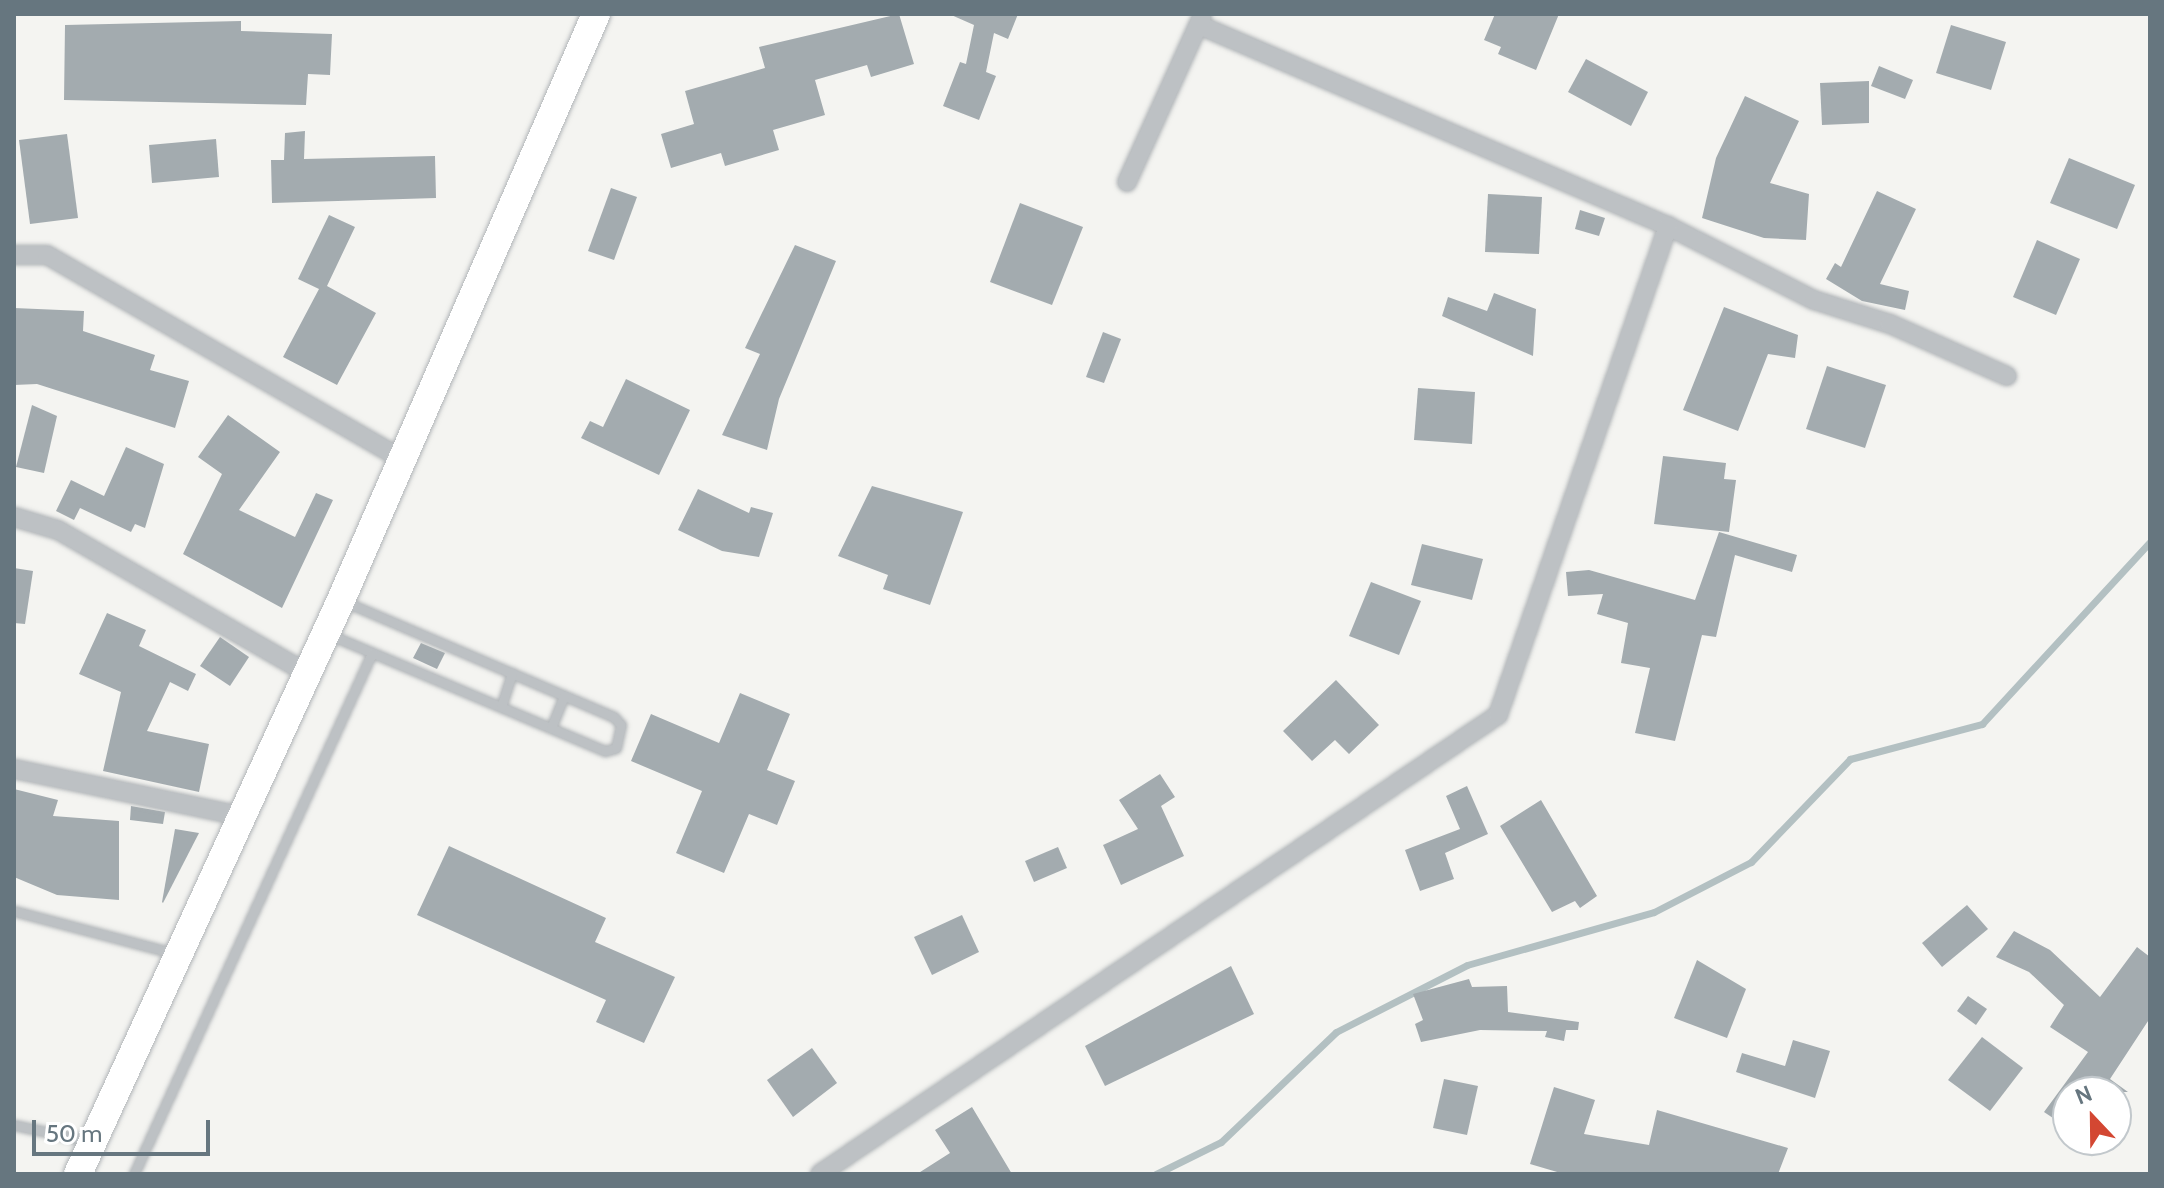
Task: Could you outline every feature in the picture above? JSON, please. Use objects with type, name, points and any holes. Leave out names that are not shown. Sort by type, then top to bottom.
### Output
[{"type":"main road","points":[[78,1174],[181,955],[303,671],[341,600],[596,14]]},
{"type":"street","points":[[1127,182],[1201,19],[1668,226],[1814,300],[1890,324],[2007,376]]},
{"type":"street","points":[[820,1174],[1498,715],[1668,226]]},
{"type":"street","points":[[14,255],[47,255],[403,460]]},
{"type":"street","points":[[14,517],[58,530],[303,671]]},
{"type":"street","points":[[14,769],[241,816]]},
{"type":"lane","points":[[324,632],[605,751],[616,748],[621,725],[614,717],[341,600]]},
{"type":"lane","points":[[134,1174],[372,653]]},
{"type":"lane","points":[[501,707],[512,673]]},
{"type":"lane","points":[[551,728],[564,695]]},
{"type":"lane","points":[[14,911],[181,955]]},
{"type":"lane","points":[[14,1125],[92,1142]]},
{"type":"building","points":[[899,14],[914,64],[871,77],[867,65],[815,80],[825,115],[773,130],[779,150],[725,166],[721,153],[671,168],[661,134],[694,124],[685,91],[765,68],[759,47]]},
{"type":"building","points":[[949,14],[1018,14],[1008,39],[994,33],[986,72],[996,76],[979,120],[943,106],[960,62],[966,64],[974,25]]},
{"type":"building","points":[[1495,14],[1559,14],[1536,70],[1498,54],[1501,47],[1484,40]]},
{"type":"building","points":[[241,21],[241,31],[332,34],[330,75],[308,74],[306,105],[64,100],[65,25]]},
{"type":"building","points":[[1951,25],[2006,42],[1991,90],[1936,73]]},
{"type":"building","points":[[1586,59],[1648,92],[1631,126],[1568,92]]},
{"type":"building","points":[[1879,66],[1913,80],[1905,99],[1871,86]]},
{"type":"building","points":[[1869,81],[1869,123],[1822,125],[1820,83]]},
{"type":"building","points":[[1745,96],[1799,121],[1770,183],[1809,194],[1806,240],[1764,238],[1702,218],[1716,158]]},
{"type":"building","points":[[305,131],[304,159],[435,156],[436,198],[272,203],[271,160],[284,160],[285,133]]},
{"type":"building","points":[[67,134],[78,218],[30,224],[19,140]]},
{"type":"building","points":[[216,139],[219,177],[152,183],[149,145]]},
{"type":"building","points":[[2069,158],[2135,185],[2117,229],[2050,203]]},
{"type":"building","points":[[611,188],[637,197],[614,260],[588,251]]},
{"type":"building","points":[[1877,191],[1916,209],[1880,284],[1909,291],[1905,310],[1862,301],[1826,279],[1835,263],[1841,267]]},
{"type":"building","points":[[1488,194],[1542,197],[1539,254],[1485,252]]},
{"type":"building","points":[[1020,203],[1083,227],[1052,305],[990,282]]},
{"type":"building","points":[[1580,210],[1605,218],[1599,236],[1575,229]]},
{"type":"building","points":[[329,215],[355,227],[327,286],[376,313],[337,385],[283,357],[319,289],[298,279]]},
{"type":"building","points":[[2037,240],[2080,259],[2056,315],[2013,297]]},
{"type":"building","points":[[795,245],[836,261],[779,399],[767,450],[722,435],[760,354],[745,348]]},
{"type":"building","points":[[1494,293],[1536,309],[1533,356],[1442,316],[1448,297],[1487,311]]},
{"type":"building","points":[[1724,307],[1798,335],[1795,358],[1768,354],[1738,431],[1683,410]]},
{"type":"building","points":[[14,308],[84,311],[83,331],[155,355],[150,370],[189,381],[175,428],[37,384],[14,385]]},
{"type":"building","points":[[1103,332],[1121,339],[1104,383],[1086,377]]},
{"type":"building","points":[[1827,366],[1886,385],[1865,448],[1806,429]]},
{"type":"building","points":[[626,379],[690,410],[659,475],[581,438],[590,421],[603,427]]},
{"type":"building","points":[[1418,388],[1475,392],[1472,444],[1414,440]]},
{"type":"building","points":[[32,405],[57,416],[44,473],[16,467]]},
{"type":"building","points":[[228,415],[280,452],[239,510],[295,537],[316,493],[333,500],[282,608],[183,554],[222,474],[198,457]]},
{"type":"building","points":[[126,447],[164,464],[145,528],[135,524],[131,532],[80,508],[74,520],[56,511],[71,480],[104,496]]},
{"type":"building","points":[[1663,456],[1726,463],[1724,479],[1736,480],[1729,532],[1654,524]]},
{"type":"building","points":[[872,486],[963,512],[930,605],[883,589],[888,575],[838,556]]},
{"type":"building","points":[[698,489],[749,513],[751,507],[773,513],[759,557],[722,551],[678,530]]},
{"type":"building","points":[[1719,532],[1797,555],[1792,572],[1735,555],[1716,637],[1702,635],[1675,741],[1635,733],[1650,668],[1621,663],[1628,623],[1597,614],[1603,594],[1568,596],[1566,572],[1589,570],[1695,600]]},
{"type":"building","points":[[1422,544],[1483,559],[1472,600],[1411,585]]},
{"type":"building","points":[[14,568],[33,571],[25,624],[14,623]]},
{"type":"building","points":[[1371,582],[1421,601],[1399,655],[1349,636]]},
{"type":"building","points":[[107,613],[146,630],[139,646],[196,674],[188,691],[170,682],[147,731],[209,744],[199,792],[103,771],[121,692],[79,674]]},
{"type":"building","points":[[220,637],[249,657],[230,686],[200,666]]},
{"type":"building","points":[[421,643],[445,653],[437,669],[413,658]]},
{"type":"building","points":[[1336,680],[1379,725],[1349,754],[1335,740],[1312,761],[1283,731]]},
{"type":"building","points":[[740,693],[790,714],[767,770],[795,781],[777,825],[749,814],[724,873],[676,853],[702,791],[631,761],[651,714],[719,743]]},
{"type":"building","points":[[1160,774],[1175,797],[1161,806],[1184,856],[1121,885],[1103,845],[1138,829],[1119,800]]},
{"type":"building","points":[[1467,786],[1488,834],[1445,853],[1454,879],[1420,891],[1405,850],[1460,829],[1446,796]]},
{"type":"building","points":[[14,789],[58,800],[53,816],[119,821],[119,900],[57,895],[14,877]]},
{"type":"building","points":[[1541,800],[1597,896],[1580,908],[1575,901],[1552,912],[1500,826]]},
{"type":"building","points":[[131,806],[165,812],[163,824],[130,820]]},
{"type":"building","points":[[175,829],[199,833],[163,903],[162,902]]},
{"type":"building","points":[[449,846],[606,918],[595,942],[675,977],[644,1043],[596,1022],[606,1000],[417,915]]},
{"type":"building","points":[[1058,847],[1067,868],[1034,882],[1025,861]]},
{"type":"building","points":[[1967,905],[1988,929],[1942,967],[1922,943]]},
{"type":"building","points":[[962,915],[979,952],[932,975],[914,937]]},
{"type":"building","points":[[2014,931],[2050,950],[2100,997],[2137,947],[2150,957],[2150,1018],[2112,1076],[2070,1076],[2088,1052],[2050,1027],[2064,1005],[2029,972],[1996,957]]},
{"type":"building","points":[[1697,960],[1746,989],[1727,1038],[1674,1018]]},
{"type":"building","points":[[1231,966],[1254,1014],[1105,1086],[1085,1046]]},
{"type":"building","points":[[1469,979],[1472,987],[1507,986],[1508,1012],[1579,1022],[1578,1030],[1566,1030],[1564,1041],[1545,1037],[1547,1031],[1480,1030],[1421,1042],[1415,1024],[1423,1020],[1413,994]]},
{"type":"building","points":[[1968,996],[1987,1009],[1976,1025],[1957,1011]]},
{"type":"building","points":[[1982,1037],[2023,1068],[1990,1111],[1948,1080]]},
{"type":"building","points":[[1793,1040],[1830,1051],[1815,1098],[1736,1072],[1742,1053],[1785,1066]]},
{"type":"building","points":[[812,1048],[837,1083],[793,1117],[767,1080]]},
{"type":"building","points":[[1444,1079],[1478,1086],[1467,1135],[1433,1128]]},
{"type":"building","points":[[1554,1087],[1595,1100],[1584,1134],[1649,1145],[1657,1110],[1788,1148],[1778,1174],[1564,1174],[1530,1164]]},
{"type":"building","points":[[2052,1101],[2052,1117],[2044,1112]]},
{"type":"building","points":[[972,1107],[1012,1174],[917,1174],[950,1153],[935,1130]]},
{"type":"waterway","points":[[1156,1174],[1221,1142],[1336,1032],[1467,965],[1654,912],[1751,862],[1850,759],[1982,724],[2150,542]]}]
